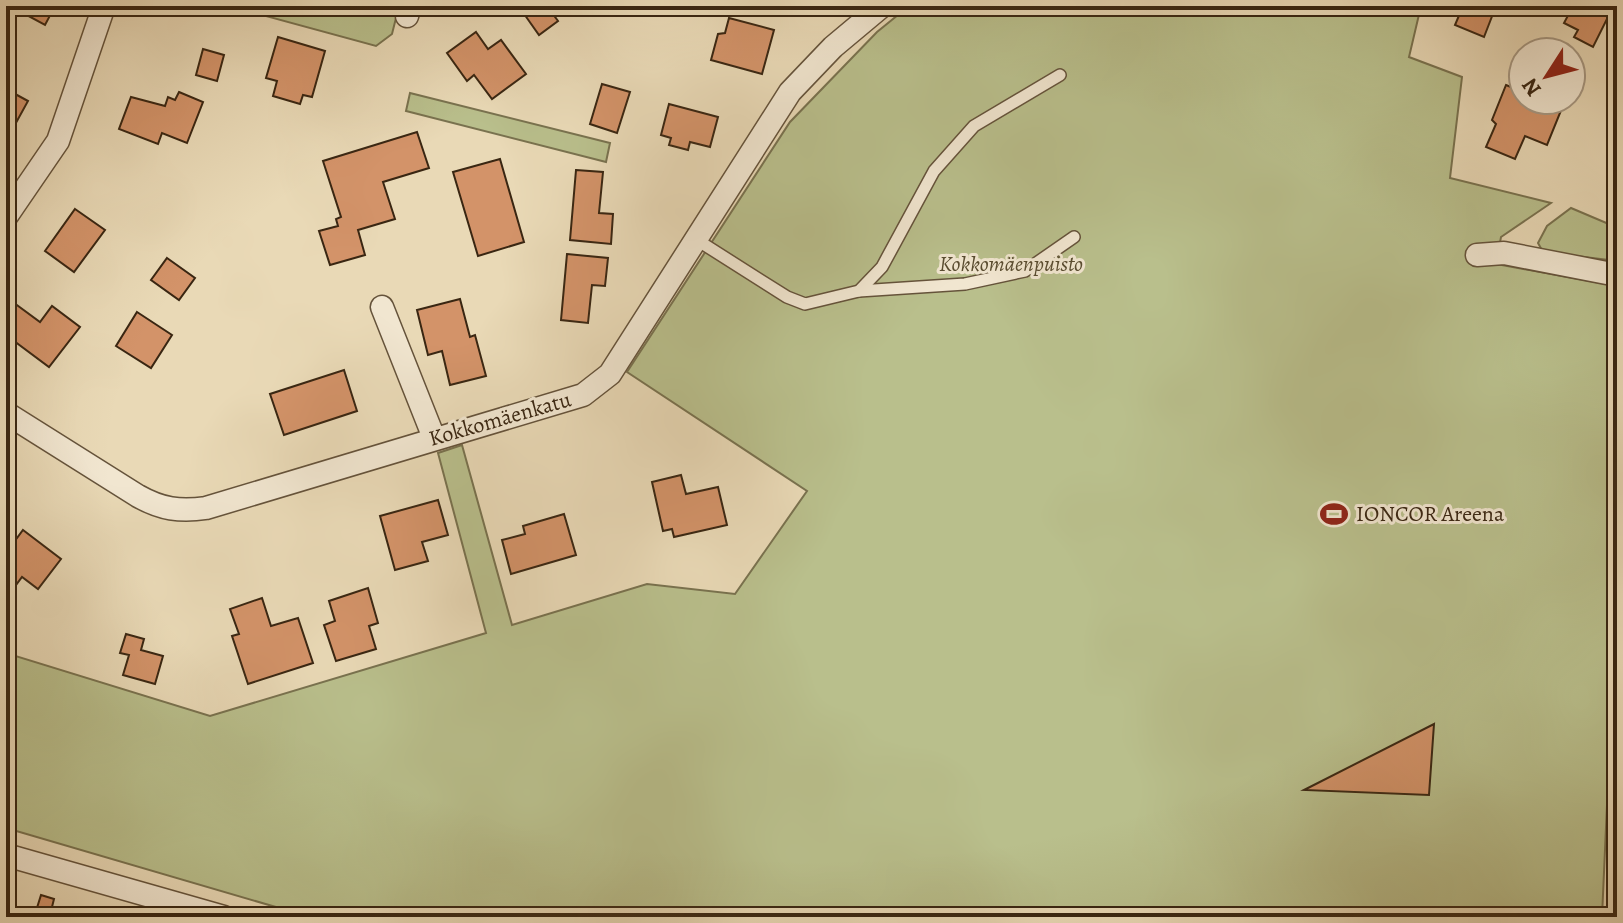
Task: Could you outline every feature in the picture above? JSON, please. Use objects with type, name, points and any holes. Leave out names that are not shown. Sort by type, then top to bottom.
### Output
[{"type":"street","points":[[6,217],[58,141],[104,6]]},
{"type":"street","name":"Kokkomäenkatu","points":[[6,413],[138,496],[159,507],[184,512],[563,403],[599,386],[697,240],[790,92],[833,47],[882,6]]},
{"type":"street","points":[[1477,255],[1504,253],[1617,275]]},
{"type":"street","points":[[382,307],[434,438]]},
{"type":"street","points":[[6,855],[224,917]]},
{"type":"lane","points":[[859,291],[882,267],[934,171],[974,126],[1060,75]]},
{"type":"lane","points":[[697,240],[787,297],[805,304],[859,291],[965,284],[1025,271],[1074,237]]},
{"type":"green space","points":[[229,6],[399,6],[392,34],[376,46]]},
{"type":"green space","name":"Kokkomäenpuisto","points":[[909,6],[1421,6],[1409,57],[1462,77],[1450,178],[1551,203],[1501,237],[1496,264],[1617,286],[1617,581],[1602,917],[310,917],[6,828],[6,653],[210,716],[486,633],[438,453],[462,445],[512,625],[647,584],[735,594],[807,491],[627,372],[790,122],[877,32]]},
{"type":"green space","points":[[410,93],[610,143],[606,162],[406,111]]},
{"type":"green space","points":[[1617,110],[1617,261],[1543,252],[1538,243],[1547,226],[1571,208],[1611,225]]},
{"type":"building","points":[[10,6],[55,6],[45,25]]},
{"type":"building","points":[[510,6],[547,6],[558,21],[539,35],[522,11],[516,15]]},
{"type":"building","points":[[745,6],[763,6],[761,14],[744,10]]},
{"type":"building","points":[[1463,6],[1496,6],[1484,37],[1455,25]]},
{"type":"building","points":[[1573,6],[1612,9],[1593,47],[1587,44],[1587,36],[1575,36],[1578,30],[1564,23]]},
{"type":"building","points":[[729,18],[774,30],[762,74],[711,60],[718,34],[725,33]]},
{"type":"building","points":[[476,32],[488,49],[501,40],[526,74],[492,99],[474,75],[467,81],[447,53]]},
{"type":"building","points":[[278,37],[325,51],[312,97],[303,95],[300,104],[273,96],[277,81],[266,78]]},
{"type":"building","points":[[203,49],[224,55],[217,81],[196,75]]},
{"type":"building","points":[[602,84],[630,92],[617,133],[590,124]]},
{"type":"building","points":[[1506,85],[1507,116],[1559,116],[1547,145],[1525,136],[1515,159],[1486,147],[1496,124],[1492,120]]},
{"type":"building","points":[[6,89],[28,101],[6,141]]},
{"type":"building","points":[[179,92],[203,102],[187,143],[162,133],[158,144],[119,129],[131,97],[165,106],[168,97],[175,100]]},
{"type":"building","points":[[669,104],[718,117],[710,147],[690,142],[688,150],[669,145],[671,138],[661,135]]},
{"type":"building","points":[[417,132],[429,168],[383,182],[395,219],[358,230],[365,255],[330,265],[319,231],[338,226],[336,219],[341,217],[323,161]]},
{"type":"building","points":[[500,159],[524,242],[478,256],[453,172]]},
{"type":"building","points":[[576,170],[603,172],[599,213],[613,214],[611,244],[570,240]]},
{"type":"building","points":[[75,209],[105,230],[74,272],[45,251]]},
{"type":"building","points":[[567,254],[608,258],[605,286],[592,285],[588,323],[561,320]]},
{"type":"building","points":[[167,258],[195,278],[179,300],[151,280]]},
{"type":"building","points":[[6,297],[40,322],[52,306],[80,327],[49,367],[6,335]]},
{"type":"building","points":[[460,299],[470,337],[475,335],[486,376],[450,385],[442,351],[428,355],[417,310]]},
{"type":"building","points":[[137,312],[172,335],[151,368],[116,346]]},
{"type":"building","points":[[344,370],[357,411],[284,435],[270,394]]},
{"type":"building","points":[[681,475],[686,494],[718,487],[727,525],[674,537],[672,529],[663,531],[652,482]]},
{"type":"building","points":[[438,500],[448,535],[422,542],[428,561],[395,570],[380,516]]},
{"type":"building","points":[[564,514],[576,555],[511,574],[502,540],[525,534],[523,526]]},
{"type":"building","points":[[23,530],[61,559],[38,589],[22,577],[13,589],[6,584],[6,544],[11,546]]},
{"type":"building","points":[[368,588],[378,623],[369,626],[376,649],[336,661],[324,625],[335,621],[329,601]]},
{"type":"building","points":[[262,598],[271,626],[298,618],[313,663],[248,684],[232,636],[239,634],[230,609]]},
{"type":"building","points":[[126,634],[144,639],[141,650],[163,656],[155,684],[123,675],[129,655],[120,653]]},
{"type":"building","points":[[1434,724],[1429,795],[1304,790]]},
{"type":"building","points":[[41,895],[54,899],[50,915],[36,911]]},
{"type":"place","name":"IONCOR Areena","points":[[1334,514]]}]
